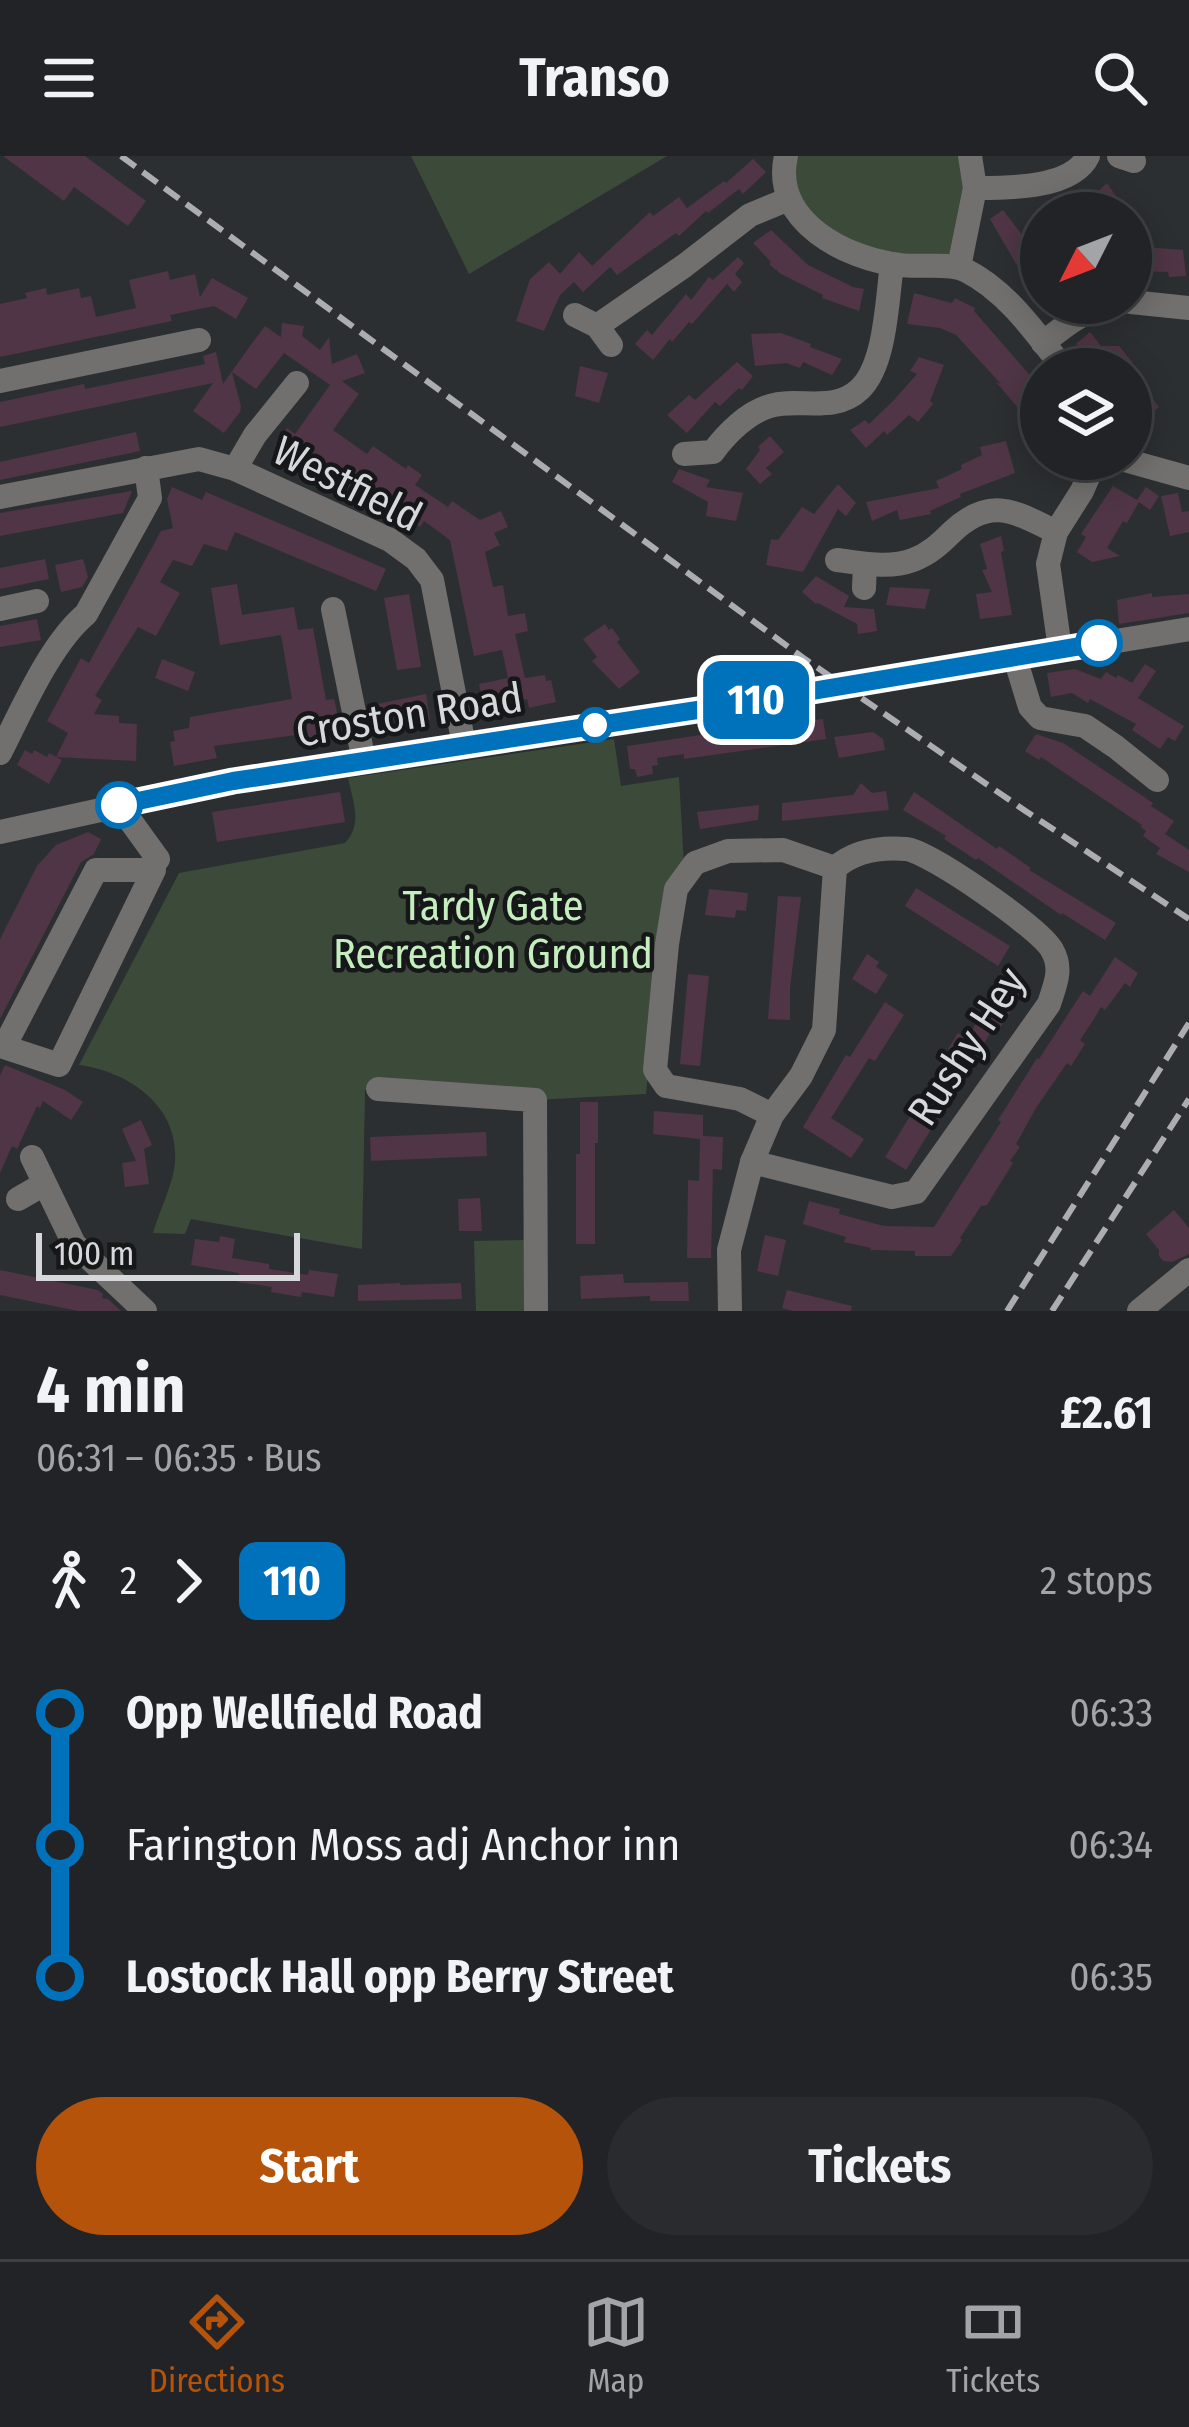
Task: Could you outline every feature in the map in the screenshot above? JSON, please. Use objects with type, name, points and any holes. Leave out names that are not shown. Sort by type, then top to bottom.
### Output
[{"type":"street","points":[[785,156],[783,176],[789,199],[809,228],[832,244],[892,265],[959,267],[1009,302],[1047,348]]},
{"type":"street","points":[[959,267],[975,188],[970,156]]},
{"type":"street","points":[[975,188],[1056,180],[1083,167],[1088,156]]},
{"type":"street","points":[[594,329],[750,215],[789,199]]},
{"type":"street","points":[[684,454],[721,460],[721,441],[773,404],[835,403],[859,390],[881,342],[892,265]]},
{"type":"street","points":[[1152,304],[1189,308]]},
{"type":"street","points":[[1043,343],[1067,324]]},
{"type":"street","points":[[0,381],[199,340]]},
{"type":"street","points":[[235,469],[296,383]]},
{"type":"street","name":"Westfield","points":[[146,468],[199,459],[235,469],[390,540],[416,559],[431,580],[464,745]]},
{"type":"street","points":[[0,497],[146,468],[150,499],[86,614],[70,628],[9,720],[0,752]]},
{"type":"street","points":[[1152,468],[1189,478]]},
{"type":"street","points":[[1060,649],[1048,564],[1056,532],[1087,480]]},
{"type":"street","points":[[837,560],[865,576],[914,560],[933,550],[964,521],[991,509],[1017,512],[1056,532]]},
{"type":"street","points":[[0,610],[37,601]]},
{"type":"street","points":[[333,609],[364,761]]},
{"type":"street","name":"Croston Road","points":[[0,832],[27,836],[70,816],[233,781],[1189,629]]},
{"type":"street","points":[[1016,658],[1030,707],[1040,718],[1085,726],[1157,780]]},
{"type":"street","points":[[119,805],[158,859]]},
{"type":"street","name":"Rushy Hey","points":[[752,1162],[892,1198],[916,1192],[1049,1004],[1059,971],[1051,946],[1014,915],[911,849],[869,850],[846,858],[835,868]]},
{"type":"street","points":[[730,1311],[729,1250],[752,1162],[772,1114],[801,1076],[824,1030],[835,868],[783,850],[728,851],[694,863],[676,889],[656,1070],[666,1086],[740,1099],[772,1114]]},
{"type":"street","points":[[96,870],[154,870],[59,1065],[4,1047],[96,870]]},
{"type":"street","points":[[378,1089],[535,1100],[536,1311]]},
{"type":"street","points":[[32,1157],[74,1244],[145,1311]]},
{"type":"street","points":[[18,1198],[44,1184]]},
{"type":"street","points":[[1138,1311],[1179,1278]]},
{"type":"street","points":[[1179,1278],[1183,1311]]},
{"type":"green space","points":[[411,156],[667,156],[469,274]]},
{"type":"green space","points":[[793,156],[963,156],[964,201],[950,256],[945,261],[868,251],[813,221],[795,190]]},
{"type":"green space","name":"Tardy Gate Recreation Ground","points":[[614,739],[621,786],[679,777],[684,866],[656,987],[646,1094],[535,1100],[365,1090],[362,1249],[191,1219],[185,1234],[153,1233],[174,1169],[174,1141],[168,1123],[132,1083],[79,1065],[179,873],[345,843],[355,820],[348,778]]},
{"type":"green space","points":[[528,1240],[529,1311],[476,1311],[474,1241]]},
{"type":"building","points":[[3,156],[85,156],[146,201],[128,226],[74,187],[64,201]]},
{"type":"building","points":[[753,159],[766,172],[743,194],[739,189],[679,236],[676,233],[617,275],[610,267],[583,292],[574,282],[560,295],[544,331],[516,321],[530,279],[549,262],[560,274],[579,252],[592,266],[650,212],[653,216],[679,197],[687,208]]},
{"type":"building","points":[[1003,210],[1020,232],[1020,271],[990,219]]},
{"type":"building","points":[[771,230],[808,265],[864,289],[859,311],[822,298],[769,264],[753,243]]},
{"type":"building","points":[[1152,248],[1183,250],[1186,276],[1169,277],[1168,272],[1152,271]]},
{"type":"building","points":[[738,257],[744,263],[735,274],[742,282],[734,292],[727,284],[653,360],[635,344],[647,330],[652,335],[686,294],[691,300],[709,277],[713,280]]},
{"type":"building","points":[[168,271],[170,280],[195,274],[200,297],[212,278],[248,298],[236,319],[214,306],[170,315],[172,321],[0,357],[0,304],[46,288],[47,295],[79,288],[81,298],[91,296],[96,317],[136,308],[129,280]]},
{"type":"building","points":[[914,293],[952,303],[955,298],[975,308],[1020,364],[1020,410],[956,335],[907,324]]},
{"type":"building","points":[[282,323],[304,326],[302,336],[320,350],[329,337],[332,364],[357,354],[365,373],[342,381],[359,394],[333,430],[367,454],[373,446],[406,469],[408,465],[422,475],[415,485],[448,507],[452,501],[480,520],[501,511],[508,527],[494,533],[500,545],[485,552],[493,587],[503,585],[508,616],[525,613],[528,631],[515,634],[525,678],[545,675],[546,681],[551,680],[556,702],[529,708],[527,699],[484,708],[479,684],[508,678],[502,650],[474,656],[450,540],[424,521],[420,527],[348,485],[345,491],[310,467],[307,472],[275,446],[287,428],[295,434],[330,385],[284,353],[256,389],[232,372],[241,406],[224,433],[193,411],[213,383],[0,427],[0,402],[205,364],[203,356],[216,352],[223,384],[265,326],[281,337]]},
{"type":"building","points":[[1090,332],[1101,346],[1121,348],[1079,348],[1076,344]]},
{"type":"building","points":[[781,333],[842,359],[832,375],[803,362],[800,368],[786,363],[755,366],[751,334]]},
{"type":"building","points":[[919,357],[944,365],[930,401],[933,404],[918,422],[909,415],[866,448],[850,430],[865,420],[869,424],[893,401],[917,374],[910,371]]},
{"type":"building","points":[[737,362],[753,376],[720,406],[715,402],[687,433],[667,415],[689,395],[695,400]]},
{"type":"building","points":[[580,366],[608,373],[599,403],[575,396]]},
{"type":"building","points":[[136,432],[140,451],[0,480],[0,462]]},
{"type":"building","points":[[770,436],[784,452],[766,468],[772,474],[760,484],[746,469]]},
{"type":"building","points":[[1006,441],[1015,473],[960,494],[931,514],[900,520],[897,510],[872,521],[866,502],[939,488],[936,481],[982,455],[980,447]]},
{"type":"building","points":[[679,469],[710,480],[706,487],[743,493],[736,521],[706,516],[708,502],[672,482]]},
{"type":"building","points":[[838,484],[856,503],[846,516],[838,509],[803,572],[766,565],[771,539],[778,540],[802,507],[814,514]]},
{"type":"building","points":[[1113,486],[1137,500],[1146,487],[1159,496],[1150,510],[1139,502],[1127,523],[1123,521],[1107,548],[1120,556],[1092,562],[1077,552],[1086,537],[1081,534]]},
{"type":"building","points":[[172,487],[202,500],[206,492],[386,569],[376,591],[235,532],[227,551],[204,544],[192,566],[173,560],[160,582],[180,593],[156,636],[138,627],[95,696],[102,700],[94,714],[119,716],[119,723],[137,724],[136,761],[56,757],[68,733],[47,721],[81,658],[89,663],[161,531],[173,528],[167,499]]},
{"type":"building","points":[[132,491],[123,513],[0,536],[0,513]]},
{"type":"building","points":[[1178,493],[1182,512],[1189,511],[1189,532],[1170,536],[1161,496]]},
{"type":"building","points":[[1001,536],[1012,615],[980,619],[976,594],[992,592],[982,570],[987,569],[980,544]]},
{"type":"building","points":[[45,559],[49,579],[0,589],[0,568]]},
{"type":"building","points":[[83,559],[88,577],[82,587],[61,592],[55,565]]},
{"type":"building","points":[[816,576],[849,596],[844,607],[874,609],[877,631],[858,634],[857,624],[802,592]]},
{"type":"building","points":[[237,584],[242,615],[294,607],[298,630],[313,628],[326,700],[334,699],[342,735],[297,743],[296,735],[214,746],[217,758],[174,766],[173,731],[189,728],[190,717],[292,699],[281,635],[220,645],[211,588]]},
{"type":"building","points":[[890,587],[930,589],[925,609],[886,605]]},
{"type":"building","points":[[1152,593],[1152,597],[1189,594],[1189,613],[1119,624],[1117,600]]},
{"type":"building","points":[[409,594],[421,667],[397,670],[384,598]]},
{"type":"building","points":[[37,619],[41,640],[0,647],[0,626]]},
{"type":"building","points":[[605,624],[640,672],[619,689],[592,661],[597,657],[583,639]]},
{"type":"building","points":[[162,659],[195,672],[188,691],[155,678]]},
{"type":"building","points":[[1145,664],[1156,671],[1138,698],[1184,726],[1175,741],[1168,737],[1160,749],[1132,730],[1136,724],[1090,699],[1088,703],[1072,693],[1051,697],[1047,673],[1075,669],[1101,679],[1106,672],[1132,683]]},
{"type":"building","points":[[426,694],[430,720],[376,730],[372,705]]},
{"type":"building","points":[[823,719],[826,739],[684,759],[684,754],[657,758],[653,774],[637,777],[635,769],[630,769],[627,746]]},
{"type":"building","points":[[873,732],[883,739],[885,750],[839,758],[834,737]]},
{"type":"building","points":[[1036,734],[1063,743],[1174,821],[1165,834],[1189,850],[1189,872],[1156,854],[1160,848],[1143,836],[1142,825],[1025,751]]},
{"type":"building","points":[[25,750],[62,760],[49,784],[17,765]]},
{"type":"building","points":[[861,783],[872,793],[886,791],[889,810],[782,821],[782,803],[853,795]]},
{"type":"building","points":[[340,792],[345,822],[217,842],[212,812]]},
{"type":"building","points":[[914,792],[1116,923],[1105,940],[903,810]]},
{"type":"building","points":[[759,805],[758,820],[700,829],[697,812]]},
{"type":"building","points":[[88,832],[101,839],[94,854],[81,862],[0,1019],[0,939],[37,866],[56,845]]},
{"type":"building","points":[[916,888],[1010,946],[998,966],[905,906]]},
{"type":"building","points":[[709,889],[748,893],[746,911],[736,910],[735,918],[705,915]]},
{"type":"building","points":[[778,896],[801,897],[790,1020],[768,1019]]},
{"type":"building","points":[[867,954],[888,975],[876,994],[852,979]]},
{"type":"building","points":[[1115,957],[1138,973],[1105,1010],[1101,1007],[1080,1040],[1085,1044],[1036,1108],[1016,1144],[1020,1147],[1013,1163],[951,1256],[870,1250],[803,1224],[809,1201],[884,1226],[934,1227],[1037,1058],[1083,991],[1090,996]]},
{"type":"building","points":[[1007,973],[1026,986],[995,1036],[990,1033],[906,1170],[885,1157],[915,1108],[922,1112],[950,1067],[946,1065],[953,1052],[948,1049],[958,1033],[963,1036],[968,1028],[972,1030]]},
{"type":"building","points":[[688,974],[709,976],[700,1066],[680,1064]]},
{"type":"building","points":[[885,1002],[904,1015],[875,1061],[869,1058],[831,1118],[864,1139],[851,1158],[803,1127]]},
{"type":"building","points":[[5,1065],[83,1102],[71,1120],[43,1101],[37,1106],[0,1173],[0,1075]]},
{"type":"building","points":[[580,1102],[598,1102],[595,1244],[576,1244]]},
{"type":"building","points":[[654,1111],[703,1115],[703,1136],[723,1137],[722,1170],[713,1169],[711,1258],[687,1258],[688,1180],[699,1181],[700,1139],[653,1134]]},
{"type":"building","points":[[141,1120],[152,1145],[144,1149],[149,1184],[125,1187],[122,1163],[136,1161],[122,1129]]},
{"type":"building","points":[[486,1132],[487,1156],[371,1161],[370,1137]]},
{"type":"building","points":[[480,1198],[482,1231],[459,1231],[458,1199]]},
{"type":"building","points":[[1174,1210],[1189,1228],[1189,1254],[1163,1261],[1146,1234]]},
{"type":"building","points":[[765,1235],[786,1240],[778,1276],[757,1271]]},
{"type":"building","points":[[220,1236],[235,1239],[232,1258],[308,1275],[309,1270],[338,1274],[334,1297],[271,1292],[272,1287],[238,1282],[239,1273],[191,1265],[195,1239],[219,1242]]},
{"type":"building","points":[[0,1270],[98,1290],[121,1311],[78,1311],[0,1295]]},
{"type":"building","points":[[623,1274],[624,1283],[688,1282],[689,1301],[650,1301],[650,1296],[581,1299],[580,1276]]},
{"type":"building","points":[[461,1283],[462,1299],[358,1301],[358,1285]]},
{"type":"building","points":[[787,1290],[852,1306],[851,1311],[782,1308]]},
{"type":"railway","points":[[121,156],[802,657],[1189,919]]},
{"type":"railway","points":[[1007,1311],[1189,1023]]},
{"type":"railway","points":[[1052,1311],[1189,1099]]},
{"type":"bus line","name":"110","points":[[119,805],[233,781],[1099,643]]}]
